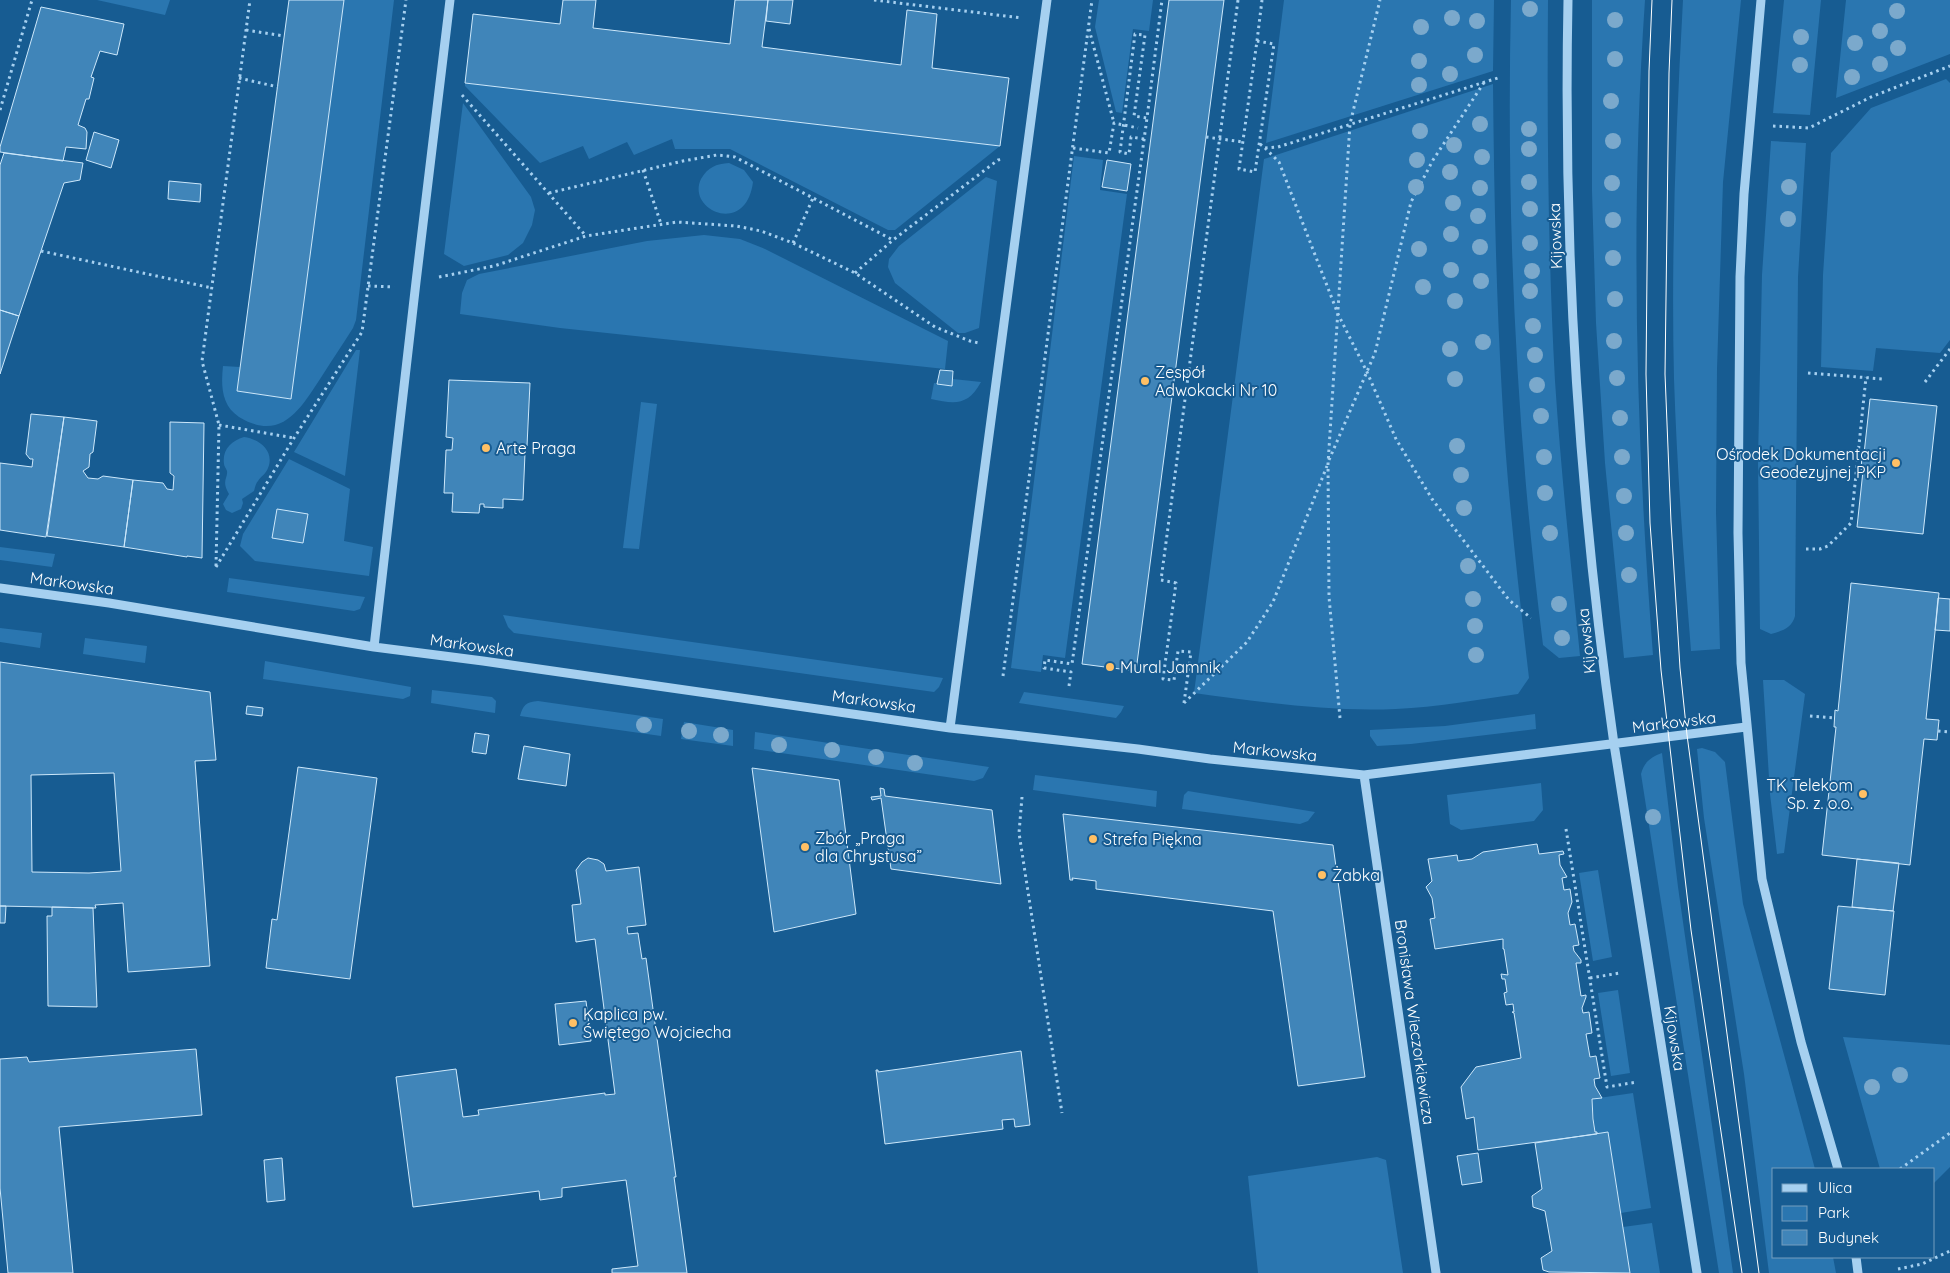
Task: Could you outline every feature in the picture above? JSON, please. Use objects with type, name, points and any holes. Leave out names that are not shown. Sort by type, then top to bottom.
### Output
[{"type":"street","points":[[374,647],[450,0]]},
{"type":"street","points":[[950,728],[1047,0]]},
{"type":"street","name":"Kijowska","points":[[1568,0],[1568,222],[1576,365],[1589,528],[1604,675],[1614,744],[1697,1273]]},
{"type":"street","points":[[1761,0],[1744,194],[1741,258],[1738,412],[1740,623],[1746,728],[1762,879],[1801,1042],[1838,1168]]},
{"type":"street","name":"Markowska","points":[[0,588],[109,603],[374,647],[499,663],[950,728],[1364,775],[1746,728]]},
{"type":"street","name":"Bronisława Wieczorkiewicza","points":[[1364,775],[1436,1273]]},
{"type":"street","points":[[1856,1258],[1858,1273]]},
{"type":"path","points":[[0,110],[32,0]]},
{"type":"path","points":[[250,0],[202,361],[219,425],[216,567],[294,438],[362,332],[406,0]]},
{"type":"path","points":[[874,0],[1022,17]]},
{"type":"path","points":[[1003,676],[1092,0]]},
{"type":"path","points":[[1069,686],[1071,672],[1044,668],[1045,660],[1072,664],[1162,0]]},
{"type":"path","points":[[1238,0],[1218,139],[1161,580],[1176,583],[1163,679],[1174,680],[1178,651],[1191,652],[1184,703],[1247,642],[1273,602],[1375,353],[1411,202],[1433,160],[1485,81]]},
{"type":"path","points":[[1257,41],[1274,44],[1255,172],[1239,169],[1262,0]]},
{"type":"path","points":[[1340,718],[1329,597],[1328,464],[1350,124],[1380,0]]},
{"type":"path","points":[[1073,148],[1109,152],[1114,123],[1089,27]]},
{"type":"path","points":[[246,30],[284,36]]},
{"type":"path","points":[[1144,139],[1131,136],[1129,154],[1120,152],[1136,34],[1144,35],[1134,116],[1147,118]]},
{"type":"path","points":[[1750,124],[1809,128],[1871,97],[1950,67]]},
{"type":"path","points":[[441,72],[586,236]]},
{"type":"path","points":[[1265,148],[1278,147],[1501,77]]},
{"type":"path","points":[[239,78],[278,87]]},
{"type":"path","points":[[1114,123],[1138,128]]},
{"type":"path","points":[[1206,137],[1243,142]]},
{"type":"path","points":[[1260,144],[1279,162],[1338,314],[1367,372],[1396,440],[1432,499],[1509,600],[1530,618]]},
{"type":"path","points":[[549,193],[717,155],[735,157],[893,240]]},
{"type":"path","points":[[855,273],[893,240],[998,160],[1004,160]]},
{"type":"path","points":[[644,170],[661,224]]},
{"type":"path","points":[[793,243],[813,198]]},
{"type":"path","points":[[416,282],[494,266],[586,236],[677,222],[736,226],[762,231],[793,243],[855,273],[935,327],[970,341],[1002,346]]},
{"type":"path","points":[[40,251],[212,288]]},
{"type":"path","points":[[1925,382],[1950,349]]},
{"type":"path","points":[[1808,373],[1884,379]]},
{"type":"path","points":[[1806,549],[1820,549],[1828,546],[1851,523],[1866,377]]},
{"type":"path","points":[[219,425],[294,438]]},
{"type":"path","points":[[1810,716],[1834,718]]},
{"type":"path","points":[[1938,730],[1950,732]]},
{"type":"path","points":[[1022,798],[1019,833],[1062,1113]]},
{"type":"path","points":[[1566,829],[1607,1087],[1637,1082]]},
{"type":"path","points":[[1590,978],[1620,973]]},
{"type":"path","points":[[1901,1168],[1950,1133]]},
{"type":"path","points":[[1935,1258],[1950,1251]]},
{"type":"path","points":[[1898,1269],[1922,1264],[1935,1258]]},
{"type":"green space","points":[[97,0],[170,0],[165,15]]},
{"type":"green space","points":[[344,0],[394,0],[356,320],[353,328],[298,410],[279,424],[267,426],[254,424],[239,417],[229,407],[222,387],[223,366],[240,367],[237,391],[291,399]]},
{"type":"green space","points":[[1099,0],[1153,0],[1149,31],[1133,29],[1122,113],[1116,112],[1095,27]]},
{"type":"green space","points":[[1284,0],[1494,0],[1493,71],[1266,143]]},
{"type":"green space","points":[[1511,0],[1548,0],[1548,190],[1555,381],[1580,656],[1559,658],[1543,645],[1526,484],[1520,404],[1515,323],[1510,162]]},
{"type":"green space","points":[[1592,0],[1645,0],[1640,82],[1636,246],[1637,328],[1642,491],[1653,655],[1624,658],[1605,463],[1596,323],[1592,191]]},
{"type":"green space","points":[[1683,0],[1741,0],[1723,182],[1717,369],[1716,513],[1720,649],[1691,651],[1677,447],[1673,332],[1675,190]]},
{"type":"green space","points":[[1784,0],[1821,0],[1810,115],[1773,113]]},
{"type":"green space","points":[[1846,0],[1950,0],[1950,54],[1836,98]]},
{"type":"green space","points":[[1946,79],[1950,83],[1950,340],[1940,353],[1876,348],[1873,371],[1821,367],[1823,275],[1831,153],[1871,108]]},
{"type":"green space","points":[[465,83],[1000,146],[895,230],[888,230],[730,149],[675,149],[672,139],[634,155],[627,142],[589,159],[583,146],[540,163],[465,86]]},
{"type":"green space","points":[[1493,84],[1497,279],[1504,431],[1513,537],[1529,678],[1518,694],[1442,705],[1396,709],[1320,708],[1194,693],[1264,159]]},
{"type":"green space","points":[[463,103],[531,197],[535,210],[532,225],[523,243],[508,255],[464,266],[444,254]]},
{"type":"green space","points":[[1771,141],[1806,143],[1798,277],[1795,616],[1789,626],[1771,634],[1760,629],[1758,460],[1762,275]]},
{"type":"green space","points":[[1074,156],[1103,160],[1100,190],[1127,194],[1065,658],[1043,655],[1041,672],[1011,668]]},
{"type":"green space","points":[[729,163],[744,170],[753,182],[748,199],[740,209],[730,213],[719,213],[709,208],[702,200],[699,190],[701,179],[706,172],[716,165]]},
{"type":"green space","points":[[986,177],[997,181],[979,328],[965,333],[958,333],[895,283],[888,267],[889,259],[899,246]]},
{"type":"green space","points":[[704,235],[740,239],[765,249],[948,341],[945,369],[560,328],[460,314],[462,293],[467,280],[479,274],[647,241]]},
{"type":"green space","points":[[356,350],[360,350],[345,476],[294,452]]},
{"type":"green space","points":[[953,379],[981,382],[976,390],[966,399],[947,402],[931,399],[934,383],[951,386]]},
{"type":"green space","points":[[641,402],[657,404],[639,549],[623,548]]},
{"type":"green space","points":[[244,437],[260,443],[267,451],[270,462],[267,470],[257,482],[254,491],[242,499],[241,509],[232,513],[226,510],[223,504],[229,494],[225,486],[227,471],[224,465],[224,454],[231,444]]},
{"type":"green space","points":[[289,459],[350,489],[344,541],[373,547],[369,576],[255,561],[240,546],[243,534]]},
{"type":"green space","points":[[0,547],[55,554],[52,567],[0,560]]},
{"type":"green space","points":[[229,578],[365,597],[360,609],[354,611],[227,592]]},
{"type":"green space","points":[[503,615],[943,678],[939,687],[934,692],[514,633],[508,627]]},
{"type":"green space","points":[[0,628],[42,633],[40,648],[0,642]]},
{"type":"green space","points":[[85,638],[147,646],[145,663],[83,654]]},
{"type":"green space","points":[[265,661],[411,687],[410,696],[403,699],[263,679]]},
{"type":"green space","points":[[1763,680],[1784,680],[1805,694],[1784,853],[1777,854],[1770,794]]},
{"type":"green space","points":[[432,690],[492,697],[496,701],[495,713],[431,703]]},
{"type":"green space","points":[[1024,692],[1124,706],[1116,718],[1019,703]]},
{"type":"green space","points":[[538,701],[663,719],[661,736],[520,716],[522,709],[526,705]]},
{"type":"green space","points":[[1535,714],[1536,729],[1411,744],[1377,746],[1370,736],[1370,730],[1445,726]]},
{"type":"green space","points":[[684,722],[733,730],[733,746],[681,739]]},
{"type":"green space","points":[[755,732],[989,767],[983,778],[974,781],[754,749]]},
{"type":"green space","points":[[1702,748],[1715,752],[1725,762],[1743,904],[1815,1168],[1772,1168],[1772,1258],[1833,1258],[1836,1273],[1769,1273],[1744,1074],[1704,818],[1697,749]]},
{"type":"green space","points":[[1662,753],[1678,887],[1733,1273],[1719,1273],[1641,774],[1648,760]]},
{"type":"green space","points":[[1035,775],[1157,791],[1156,807],[1033,790]]},
{"type":"green space","points":[[1541,783],[1543,810],[1534,821],[1461,830],[1450,824],[1447,795]]},
{"type":"green space","points":[[1188,791],[1315,812],[1308,821],[1300,824],[1182,809],[1184,795]]},
{"type":"green space","points":[[1598,870],[1612,957],[1593,961],[1579,873]]},
{"type":"green space","points":[[1618,990],[1630,1073],[1611,1076],[1598,993]]},
{"type":"green space","points":[[1843,1037],[1950,1045],[1950,1167],[1935,1182],[1935,1168],[1880,1168]]},
{"type":"green space","points":[[1633,1093],[1651,1208],[1621,1213],[1608,1132],[1597,1134],[1595,1132],[1592,1099]]},
{"type":"green space","points":[[1377,1157],[1386,1160],[1403,1273],[1258,1273],[1248,1176]]},
{"type":"green space","points":[[1652,1223],[1660,1273],[1630,1273],[1623,1227]]},
{"type":"building","points":[[289,0],[344,0],[291,399],[237,391]]},
{"type":"building","points":[[563,0],[596,0],[593,28],[730,44],[735,0],[768,0],[762,47],[901,65],[907,10],[937,14],[932,68],[1009,78],[1000,146],[465,83],[473,14],[560,24]]},
{"type":"building","points":[[768,0],[793,0],[790,24],[766,21]]},
{"type":"building","points":[[1169,0],[1224,0],[1136,671],[1082,664]]},
{"type":"building","points":[[41,7],[124,24],[117,55],[100,51],[91,77],[94,78],[89,99],[86,99],[78,125],[85,128],[87,132],[86,149],[66,147],[63,161],[0,152]]},
{"type":"building","points":[[94,132],[119,140],[111,168],[86,160]]},
{"type":"building","points":[[4,153],[83,163],[80,180],[64,183],[19,316],[0,310],[0,165]]},
{"type":"building","points":[[1107,160],[1131,164],[1127,191],[1102,187]]},
{"type":"building","points":[[169,181],[201,184],[200,202],[168,199]]},
{"type":"building","points":[[0,310],[19,316],[0,374]]},
{"type":"building","points":[[940,370],[953,371],[952,386],[937,384]]},
{"type":"building","name":"Arte Praga","points":[[449,380],[530,383],[527,446],[520,445],[520,453],[525,453],[523,500],[503,499],[503,508],[484,507],[484,504],[480,504],[479,513],[452,512],[453,493],[444,493],[446,450],[452,450],[453,438],[446,437]]},
{"type":"building","name":"Ośrodek Dokumentacji Geodezyjnej PKP","points":[[1870,399],[1937,406],[1923,534],[1857,527],[1863,471],[1861,471],[1862,454],[1864,454]]},
{"type":"building","points":[[31,414],[64,417],[46,537],[0,530],[0,463],[32,467],[33,459],[30,459],[26,454]]},
{"type":"building","points":[[64,417],[97,421],[89,467],[83,471],[88,478],[98,479],[103,476],[133,480],[124,547],[47,536]]},
{"type":"building","points":[[170,422],[204,423],[202,558],[124,547],[133,480],[163,483],[167,489],[173,490],[174,476],[170,473]]},
{"type":"building","points":[[277,509],[308,514],[303,543],[272,538]]},
{"type":"building","points":[[1851,583],[1939,593],[1926,719],[1939,720],[1937,740],[1924,739],[1910,865],[1822,855],[1836,727],[1834,727],[1835,710],[1838,711]]},
{"type":"building","points":[[1938,598],[1950,599],[1950,631],[1935,630]]},
{"type":"building","points":[[0,662],[210,692],[216,760],[195,761],[210,966],[128,972],[123,903],[95,905],[96,908],[0,906]],"holes":[[[114,773],[121,871],[89,873],[32,872],[31,775]]]},
{"type":"building","points":[[247,706],[263,708],[262,716],[246,714]]},
{"type":"building","points":[[475,733],[489,735],[486,754],[472,752]]},
{"type":"building","points":[[524,746],[570,754],[566,786],[518,779]]},
{"type":"building","points":[[298,767],[377,778],[350,979],[266,968],[272,919],[277,920]]},
{"type":"building","name":"Zbór „Praga dla Chrystusa”","points":[[752,768],[839,780],[856,914],[774,932]]},
{"type":"building","points":[[880,788],[884,789],[885,796],[992,810],[1001,884],[891,869],[881,798],[872,800],[871,797],[881,796]]},
{"type":"building","points":[[1063,814],[1333,845],[1365,1077],[1298,1086],[1273,911],[1096,889],[1096,881],[1072,878],[1073,880],[1070,880]]},
{"type":"building","points":[[1537,844],[1539,854],[1563,851],[1564,854],[1559,855],[1560,865],[1567,877],[1562,878],[1564,890],[1570,889],[1572,902],[1568,913],[1570,925],[1575,924],[1579,945],[1573,946],[1574,951],[1581,960],[1581,963],[1576,963],[1581,996],[1586,995],[1582,1008],[1583,1013],[1589,1012],[1592,1033],[1586,1034],[1590,1057],[1596,1056],[1600,1078],[1594,1079],[1595,1086],[1602,1098],[1592,1099],[1593,1119],[1597,1134],[1478,1150],[1474,1117],[1466,1119],[1461,1087],[1476,1067],[1521,1058],[1514,1013],[1512,1012],[1514,1012],[1513,1004],[1506,1005],[1504,993],[1507,992],[1505,979],[1502,979],[1501,974],[1508,975],[1503,939],[1435,949],[1430,919],[1435,918],[1432,898],[1426,887],[1432,881],[1428,859],[1457,855],[1458,861],[1472,859],[1483,852]]},
{"type":"building","points":[[588,858],[598,860],[604,864],[606,871],[639,867],[646,925],[627,927],[628,934],[638,933],[642,959],[646,958],[687,1273],[612,1273],[612,1269],[638,1266],[626,1180],[562,1188],[562,1197],[540,1200],[539,1191],[413,1207],[396,1077],[456,1069],[463,1117],[479,1115],[478,1110],[605,1093],[605,1095],[615,1094],[595,939],[576,942],[572,905],[581,904],[576,870]]},
{"type":"building","points":[[1857,859],[1899,863],[1893,911],[1852,907]]},
{"type":"building","points":[[0,906],[6,906],[5,923],[0,923]]},
{"type":"building","points":[[1838,906],[1894,911],[1885,995],[1829,989]]},
{"type":"building","points":[[52,907],[93,908],[97,1007],[48,1006],[47,916],[52,916]]},
{"type":"building","name":"Kaplica pw. Świętego Wojciecha","points":[[586,1001],[591,1041],[559,1045],[555,1004]]},
{"type":"building","points":[[196,1049],[202,1115],[59,1127],[73,1273],[8,1273],[0,1188],[0,1059],[27,1057],[29,1062]]},
{"type":"building","points":[[1021,1051],[1030,1125],[1015,1127],[1014,1119],[1002,1120],[1003,1129],[885,1144],[876,1070],[878,1072]]},
{"type":"building","points":[[1608,1132],[1630,1273],[1549,1272],[1543,1270],[1541,1258],[1552,1251],[1545,1211],[1533,1207],[1532,1196],[1542,1189],[1535,1143]]},
{"type":"building","points":[[1478,1153],[1482,1182],[1462,1185],[1457,1156]]},
{"type":"building","points":[[282,1158],[285,1200],[267,1202],[264,1160]]},
{"type":"tram line","points":[[1652,0],[1649,71],[1646,374],[1650,523],[1661,670],[1691,930],[1742,1273]]},
{"type":"tram line","points":[[1672,0],[1669,73],[1665,374],[1671,522],[1680,668],[1687,735],[1759,1273]]},
{"type":"place","name":"Zespół Adwokacki Nr 10","points":[[1145,381]]},
{"type":"place","name":"Arte Praga","points":[[486,448]]},
{"type":"place","name":"Ośrodek Dokumentacji Geodezyjnej PKP","points":[[1896,463]]},
{"type":"place","name":"Mural Jamnik","points":[[1110,667]]},
{"type":"place","name":"TK Telekom Sp. z. o.o.","points":[[1863,794]]},
{"type":"place","name":"Strefa Piękna","points":[[1093,839]]},
{"type":"place","name":"Zbór „Praga dla Chrystusa”","points":[[805,847]]},
{"type":"place","name":"Żabka","points":[[1322,875]]},
{"type":"place","name":"Kaplica pw. Świętego Wojciecha","points":[[573,1023]]}]
